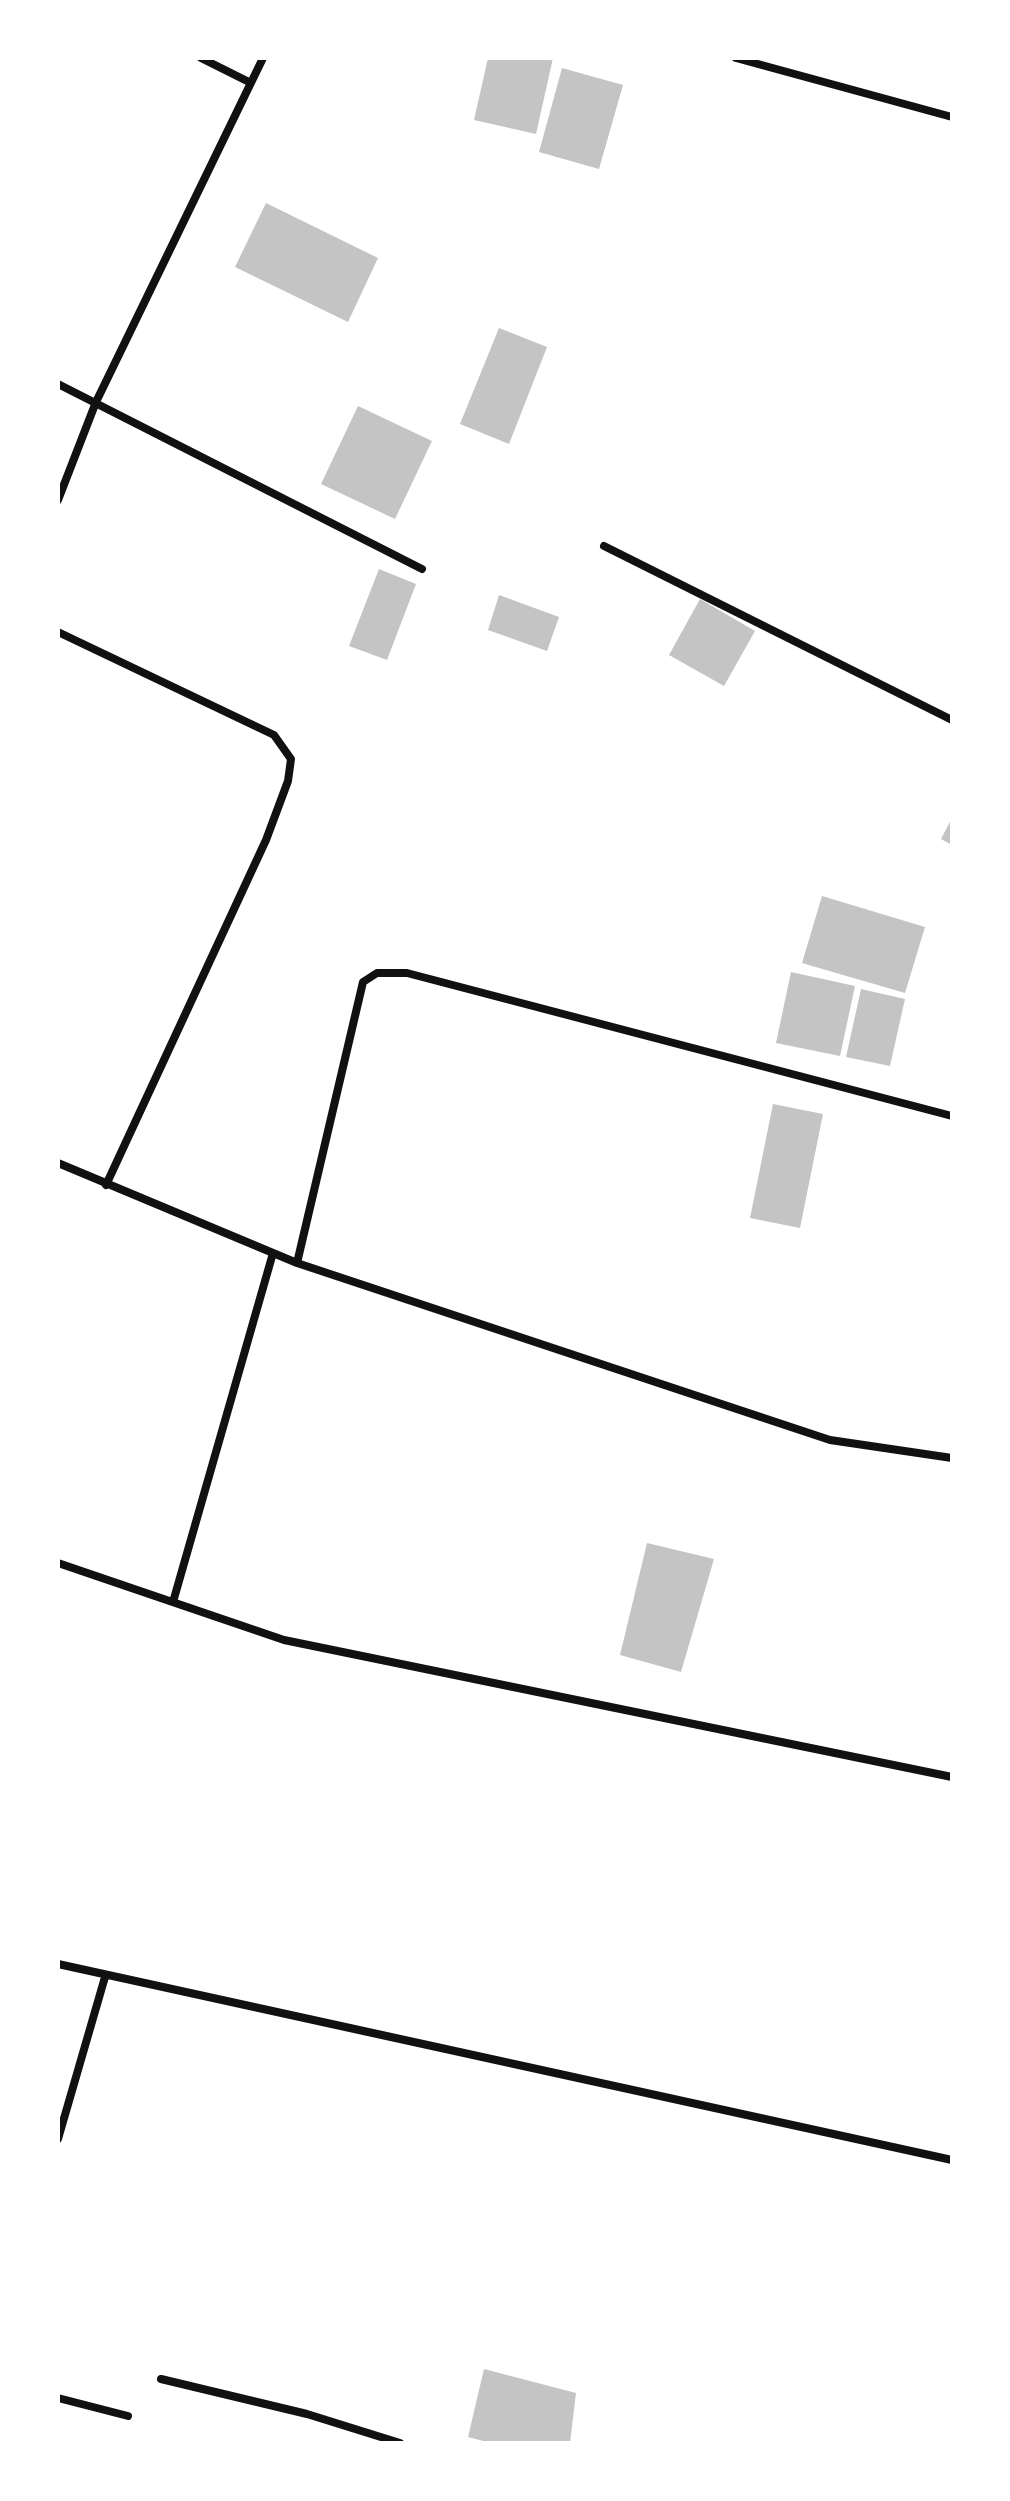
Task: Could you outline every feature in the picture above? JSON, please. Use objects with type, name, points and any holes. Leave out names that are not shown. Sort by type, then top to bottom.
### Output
[{"type":"street","points":[[201,58],[251,83]]},
{"type":"street","points":[[58,500],[96,402],[263,58]]},
{"type":"street","points":[[736,58],[952,117]]},
{"type":"street","points":[[58,384],[422,569]]},
{"type":"street","points":[[604,546],[952,720]]},
{"type":"street","points":[[58,632],[274,735],[291,759],[288,781],[266,840],[106,1185]]},
{"type":"street","points":[[297,1263],[363,982],[377,973],[407,973],[952,1116]]},
{"type":"street","points":[[58,1163],[297,1263],[830,1440],[952,1458]]},
{"type":"street","points":[[173,1602],[273,1253]]},
{"type":"street","points":[[58,1563],[284,1640],[952,1777]]},
{"type":"street","points":[[58,1964],[105,1977],[952,2160]]},
{"type":"street","points":[[58,2139],[105,1977]]},
{"type":"street","points":[[161,2379],[307,2414],[400,2443]]},
{"type":"street","points":[[58,2398],[128,2416]]},
{"type":"building","points":[[488,58],[553,58],[536,134],[474,120]]},
{"type":"building","points":[[562,68],[623,85],[599,169],[539,152]]},
{"type":"building","points":[[266,203],[378,258],[348,322],[235,267]]},
{"type":"building","points":[[499,328],[547,347],[509,444],[460,424]]},
{"type":"building","points":[[358,406],[432,441],[395,519],[321,484]]},
{"type":"building","points":[[379,569],[416,584],[387,660],[349,646]]},
{"type":"building","points":[[499,595],[559,617],[547,651],[488,630]]},
{"type":"building","points":[[700,599],[755,631],[724,686],[669,655]]},
{"type":"building","points":[[952,818],[952,845],[941,839]]},
{"type":"building","points":[[822,896],[925,927],[905,993],[802,963]]},
{"type":"building","points":[[791,972],[855,986],[840,1056],[776,1043]]},
{"type":"building","points":[[861,989],[905,999],[890,1066],[846,1057]]},
{"type":"building","points":[[773,1104],[823,1114],[800,1228],[750,1218]]},
{"type":"building","points":[[647,1543],[714,1559],[681,1672],[620,1655]]},
{"type":"building","points":[[484,2369],[576,2393],[570,2443],[491,2443],[468,2437]]}]
